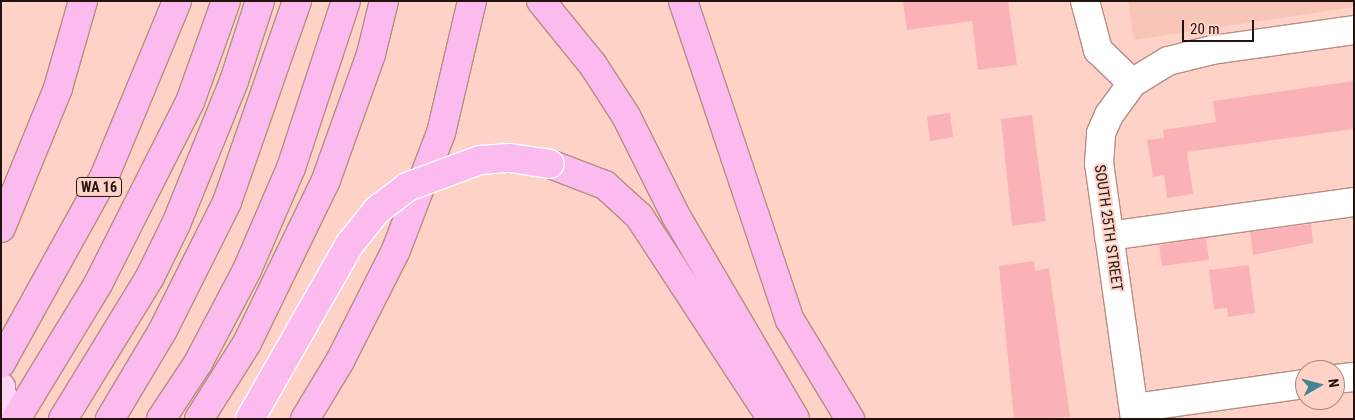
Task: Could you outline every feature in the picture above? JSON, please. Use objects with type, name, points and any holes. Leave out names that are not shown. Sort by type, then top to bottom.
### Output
[{"type":"highway","points":[[1,228],[58,88],[83,1]]},
{"type":"highway","name":"WA 16","points":[[1,362],[105,175],[176,1]]},
{"type":"highway","points":[[16,419],[103,276],[190,102],[226,1]]},
{"type":"highway","points":[[63,419],[150,277],[234,81],[260,1]]},
{"type":"highway","points":[[110,419],[162,330],[227,202],[269,89],[297,1]]},
{"type":"highway","points":[[161,419],[198,363],[247,270],[291,168],[346,1]]},
{"type":"highway","points":[[199,419],[247,343],[326,180],[371,54],[384,1]]},
{"type":"highway","points":[[305,419],[396,250],[441,134],[472,1]]},
{"type":"highway","points":[[541,1],[593,65],[626,116],[676,216],[795,419]]},
{"type":"highway","points":[[683,1],[790,320],[850,419]]},
{"type":"highway","points":[[250,419],[350,244],[377,210],[406,187],[480,160],[510,158],[550,164],[605,185],[639,216],[772,419]]},
{"type":"main road","points":[[1,388],[6,419]]},
{"type":"street","points":[[1085,1],[1098,50],[1132,83],[1146,72],[1187,55],[1354,30]]},
{"type":"street","name":"SOUTH 25TH STREET","points":[[1132,83],[1110,115],[1100,140],[1109,236],[1134,414]]},
{"type":"street","points":[[1109,236],[1354,202]]},
{"type":"street","points":[[1134,414],[1295,386]]},
{"type":"shaded area","points":[[1128,1],[1354,1],[1354,7],[1134,40]]},
{"type":"building","points":[[903,1],[1008,1],[1017,65],[978,70],[972,21],[907,30]]},
{"type":"building","points":[[1354,81],[1354,129],[1187,152],[1193,194],[1167,198],[1164,175],[1153,177],[1147,140],[1164,138],[1163,130],[1216,122],[1213,101]]},
{"type":"building","points":[[950,113],[953,137],[930,141],[927,116]]},
{"type":"building","points":[[1032,115],[1046,221],[1012,226],[1001,119]]},
{"type":"building","points":[[1311,224],[1313,243],[1253,255],[1250,232]]},
{"type":"building","points":[[1206,238],[1209,260],[1162,266],[1159,245]]},
{"type":"building","points":[[1034,261],[1035,271],[1049,268],[1070,417],[1014,419],[999,266]]},
{"type":"building","points":[[1249,265],[1255,313],[1228,317],[1227,308],[1214,309],[1209,270]]}]
